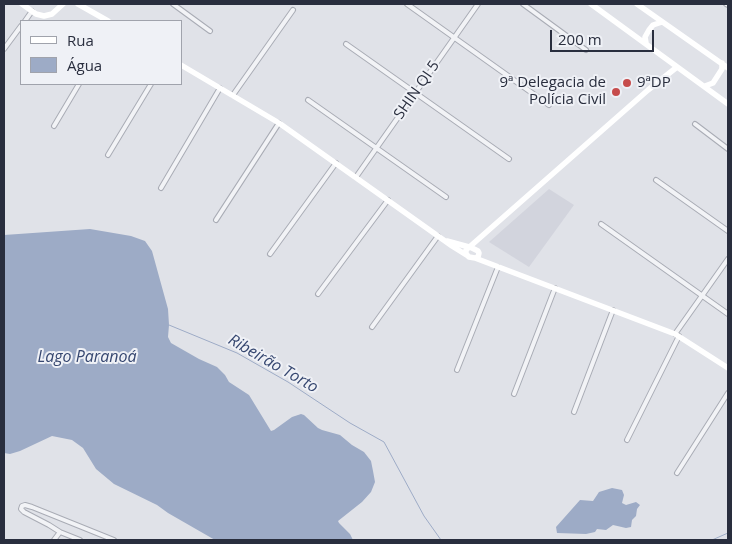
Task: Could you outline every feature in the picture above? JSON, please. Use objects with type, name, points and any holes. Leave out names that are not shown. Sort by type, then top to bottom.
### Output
[{"type":"street","points":[[22,4],[39,16],[47,16],[55,12],[63,4]]},
{"type":"street","points":[[78,4],[106,20]]},
{"type":"street","points":[[173,4],[210,30]]},
{"type":"street","points":[[407,4],[549,105]]},
{"type":"street","name":"SHIN QI 5","points":[[356,177],[478,4]]},
{"type":"street","points":[[523,4],[586,50]]},
{"type":"street","points":[[591,4],[728,104]]},
{"type":"street","points":[[636,4],[728,68]]},
{"type":"street","points":[[233,95],[293,10]]},
{"type":"street","points":[[26,20],[32,11]]},
{"type":"street","points":[[646,43],[645,37],[649,30],[653,25],[662,22]]},
{"type":"street","points":[[4,49],[20,27]]},
{"type":"street","points":[[346,44],[509,159]]},
{"type":"street","points":[[705,86],[713,83],[722,69],[722,63]]},
{"type":"street","points":[[468,256],[466,252],[475,241],[675,65]]},
{"type":"street","points":[[182,66],[279,123],[460,252],[468,256],[477,255]]},
{"type":"street","points":[[54,126],[78,85]]},
{"type":"street","points":[[108,155],[150,85]]},
{"type":"street","points":[[161,188],[220,88]]},
{"type":"street","points":[[308,100],[446,197]]},
{"type":"street","points":[[216,220],[279,123]]},
{"type":"street","points":[[695,124],[728,148]]},
{"type":"street","points":[[270,254],[336,163]]},
{"type":"street","points":[[656,180],[728,232]]},
{"type":"street","points":[[318,294],[388,200]]},
{"type":"street","points":[[601,224],[728,314]]},
{"type":"street","points":[[477,255],[484,235]]},
{"type":"street","points":[[372,328],[438,236]]},
{"type":"street","points":[[445,241],[470,247],[477,255],[495,266],[677,335],[728,368]]},
{"type":"street","points":[[627,440],[677,335],[728,259]]},
{"type":"street","points":[[457,370],[495,266]]},
{"type":"street","points":[[514,394],[555,288]]},
{"type":"street","points":[[574,412],[612,310]]},
{"type":"street","points":[[677,473],[728,393]]},
{"type":"street","points":[[80,540],[60,532],[24,512],[21,509],[22,506],[32,507],[114,540]]},
{"type":"street","points":[[54,540],[60,532]]},
{"type":"shaded area","points":[[549,189],[574,205],[529,267],[489,242]]},
{"type":"water","name":"Lago Paranoá","points":[[90,229],[131,236],[145,241],[152,251],[168,309],[168,337],[171,343],[217,367],[229,382],[249,395],[271,431],[292,417],[301,414],[318,428],[340,435],[364,452],[371,461],[375,482],[371,492],[362,502],[338,521],[353,540],[215,540],[157,505],[114,484],[96,469],[83,448],[72,440],[52,436],[20,451],[10,454],[4,453],[4,235]]},
{"type":"water","points":[[612,488],[622,490],[624,495],[622,503],[626,505],[636,502],[640,505],[636,516],[632,520],[631,527],[626,528],[613,525],[606,530],[597,529],[595,532],[586,534],[557,533],[556,527],[580,500],[593,501],[599,492]]},
{"type":"waterway","name":"Ribeirão Torto","points":[[169,325],[237,353],[288,382],[350,423],[384,442],[424,516],[441,540]]},
{"type":"waterway","name":"Ribeirão Torto","points":[[712,540],[728,533]]},
{"type":"place","name":"9ªDP","points":[[627,83]]},
{"type":"place","name":"9ª Delegacia de Polícia Civil","points":[[616,92]]}]
